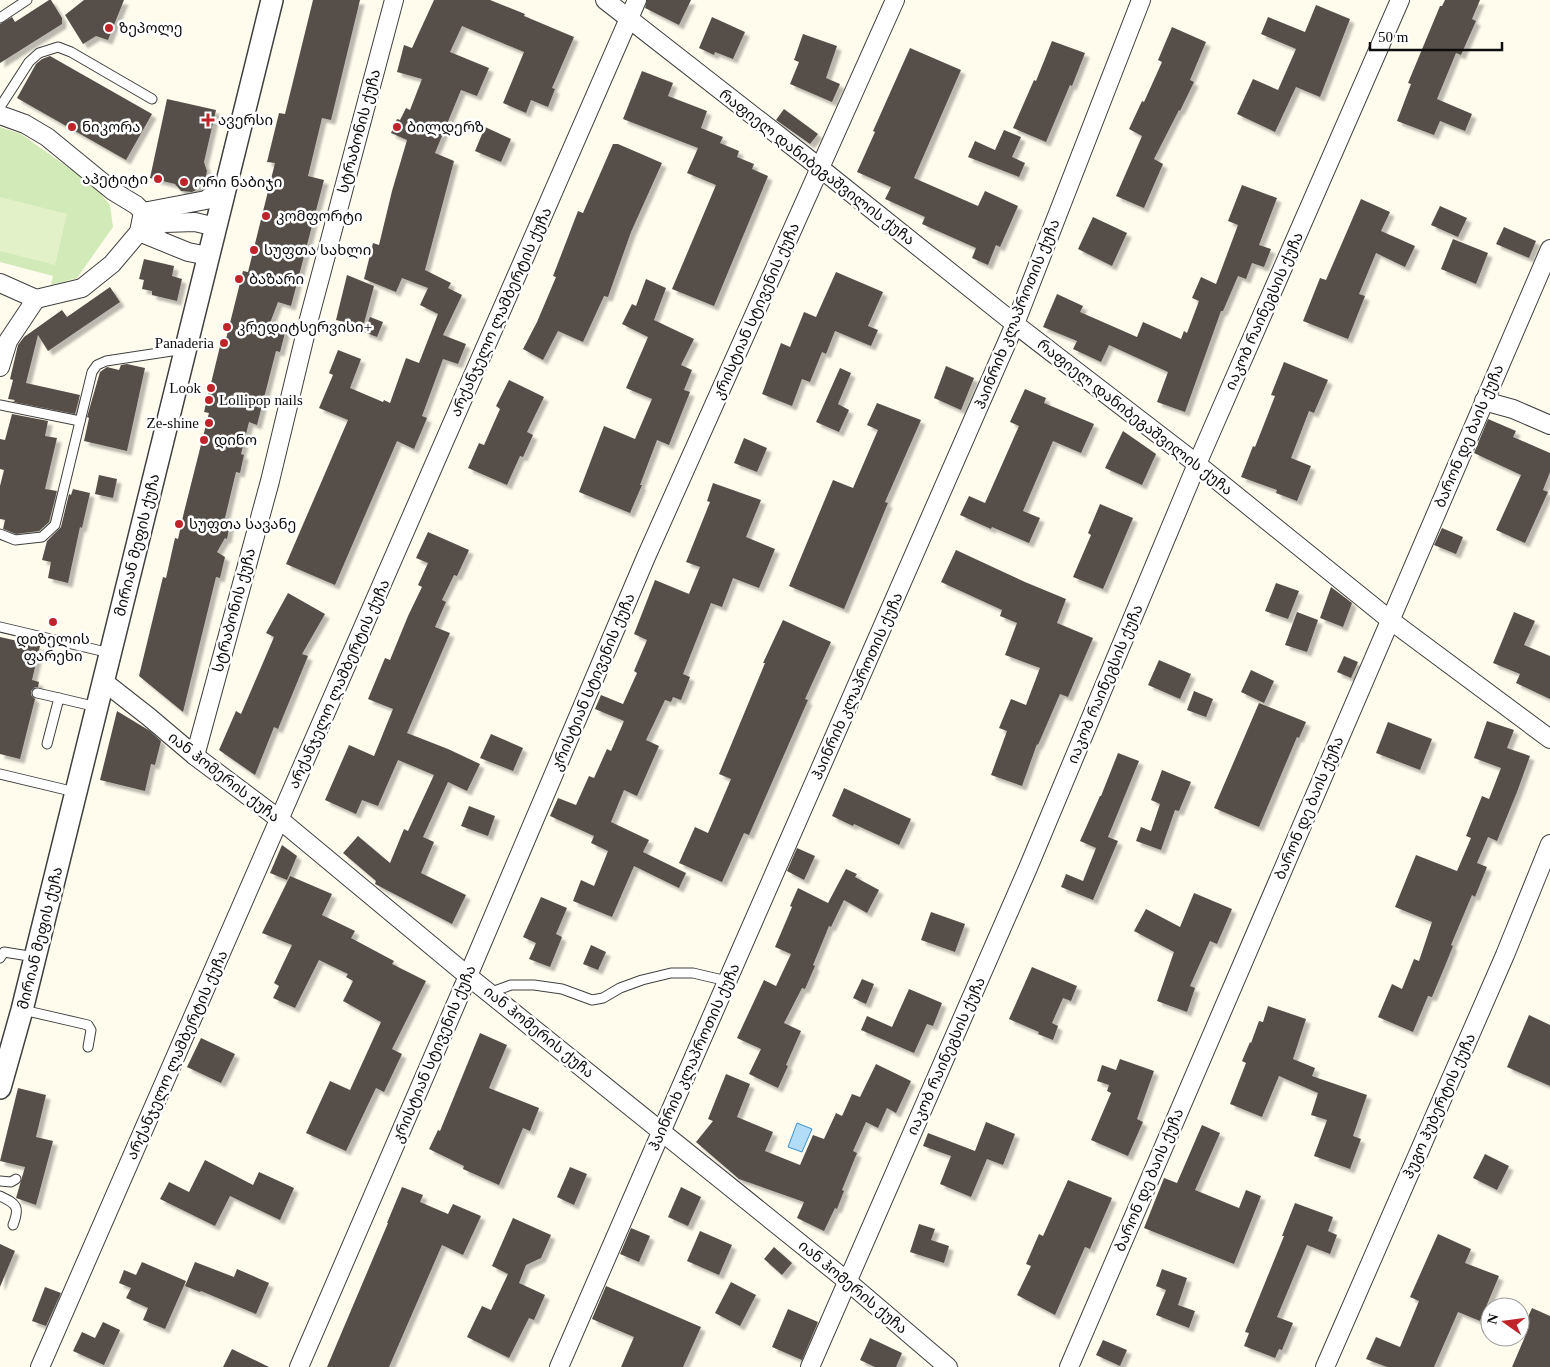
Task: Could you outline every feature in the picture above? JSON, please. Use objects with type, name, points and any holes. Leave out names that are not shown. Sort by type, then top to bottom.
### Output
[{"type":"street","name":"მირიან მეფის ქუჩა","points":[[0,1088],[22,1010],[272,0]]},
{"type":"street","name":"სტრაბონის ქუჩა","points":[[195,756],[270,481],[309,320],[394,0]]},
{"type":"street","name":"რაფიელ დანიბეგაშვილის ქუჩა","points":[[605,0],[1015,324],[1197,464],[1390,620],[1550,739]]},
{"type":"street","name":"არქანჯელო ლამბერტის ქუჩა","points":[[40,1367],[637,0]]},
{"type":"street","name":"კრისტიან სტივენის ქუჩა","points":[[299,1367],[646,557],[895,0]]},
{"type":"street","name":"ჰაინრიხ კლაპროთის ქუჩა","points":[[559,1367],[1015,324],[1142,0]]},
{"type":"street","name":"იაკობ რაინეგსის ქუჩა","points":[[810,1367],[1028,868],[1197,464],[1400,0]]},
{"type":"street","points":[[0,115],[25,124],[47,138],[113,191],[136,205],[143,212]]},
{"type":"street","points":[[143,212],[206,200],[226,184]]},
{"type":"street","points":[[0,283],[36,298],[82,288],[112,264],[139,232],[143,212]]},
{"type":"street","points":[[139,232],[164,223],[195,222],[216,227]]},
{"type":"street","points":[[139,232],[188,252],[208,256]]},
{"type":"street","name":"ბარონ დე ბაის ქუჩა","points":[[1069,1367],[1550,249]]},
{"type":"street","points":[[0,367],[8,341],[36,298]]},
{"type":"street","points":[[1484,401],[1512,409],[1550,425]]},
{"type":"street","name":"იან ჰომერის ქუჩა","points":[[103,681],[195,756],[279,819],[468,976],[662,1130],[847,1281],[948,1367]]},
{"type":"street","name":"ჰუგო ჰუბერტის ქუჩა","points":[[1325,1367],[1505,955],[1550,844]]},
{"type":"lane","points":[[0,18],[27,0]]},
{"type":"lane","points":[[0,107],[29,62],[39,53],[58,47],[72,52],[152,99]]},
{"type":"lane","points":[[0,534],[15,540],[42,537],[55,525],[92,372],[97,365],[106,361],[186,349]]},
{"type":"lane","points":[[0,405],[80,421]]},
{"type":"lane","points":[[0,627],[110,653]]},
{"type":"lane","points":[[37,693],[97,707]]},
{"type":"lane","points":[[47,744],[59,698]]},
{"type":"lane","points":[[0,774],[76,792]]},
{"type":"lane","points":[[0,958],[4,952],[35,957]]},
{"type":"lane","points":[[489,993],[511,985],[534,985],[562,989],[592,1000],[603,998],[620,988],[642,980],[671,973],[694,973],[727,981]]},
{"type":"lane","points":[[22,1010],[88,1025],[91,1030],[88,1047]]},
{"type":"lane","points":[[0,1181],[11,1182],[16,1179]]},
{"type":"lane","points":[[0,1196],[13,1202],[16,1207],[13,1225]]},
{"type":"green space","points":[[0,127],[21,134],[94,186],[110,205],[113,227],[77,278],[51,285],[53,276],[0,262]]},
{"type":"green space","points":[[0,197],[67,214],[55,265],[0,251]]},
{"type":"water","points":[[797,1123],[812,1129],[802,1152],[788,1147]]},
{"type":"building","points":[[51,0],[62,18],[62,24],[0,63],[0,24],[12,17],[15,22]]},
{"type":"building","points":[[84,0],[124,0],[108,40],[96,36],[83,44],[65,15]]},
{"type":"building","points":[[313,0],[360,0],[331,120],[322,118],[308,176],[324,180],[291,306],[278,302],[270,323],[286,329],[280,352],[276,351],[257,425],[249,422],[241,454],[244,455],[240,473],[236,472],[224,522],[230,523],[227,539],[225,538],[217,552],[225,557],[220,578],[216,577],[183,712],[139,676],[163,577],[166,578],[175,538],[178,539],[209,413],[204,412],[222,338],[226,339],[243,271],[248,272],[275,163],[267,162],[279,113],[285,114]]},
{"type":"building","points":[[434,0],[490,0],[574,37],[552,88],[555,89],[548,107],[531,100],[526,113],[503,103],[524,52],[462,26],[450,52],[489,68],[477,96],[461,90],[435,153],[454,161],[425,270],[451,283],[448,288],[462,295],[443,335],[466,344],[458,364],[443,359],[422,416],[427,418],[414,449],[397,441],[335,585],[286,564],[348,420],[319,408],[333,375],[329,373],[338,350],[361,359],[350,388],[383,402],[384,400],[390,403],[406,358],[419,363],[438,314],[420,305],[428,288],[402,278],[396,292],[364,279],[373,243],[379,245],[407,140],[391,133],[397,119],[400,120],[406,108],[410,110],[422,79],[397,72],[404,45],[412,48]]},
{"type":"building","points":[[647,0],[691,0],[679,25],[645,8]]},
{"type":"building","points":[[1445,0],[1480,0],[1472,19],[1476,21],[1461,55],[1456,53],[1437,99],[1472,114],[1465,131],[1440,121],[1434,135],[1397,121],[1411,84],[1408,83],[1440,6],[1442,6]]},
{"type":"building","points":[[1316,5],[1350,19],[1320,97],[1296,87],[1275,132],[1237,114],[1253,79],[1278,90],[1296,49],[1261,34],[1268,17],[1305,32]]},
{"type":"building","points":[[712,17],[745,32],[733,59],[715,52],[714,55],[699,48]]},
{"type":"building","points":[[1172,27],[1206,42],[1190,80],[1194,82],[1154,159],[1163,164],[1144,208],[1116,196],[1142,136],[1129,129],[1142,101],[1144,102],[1162,62],[1158,60]]},
{"type":"building","points":[[803,34],[837,46],[826,78],[840,84],[832,102],[790,84],[799,62],[794,60]]},
{"type":"building","points":[[1052,41],[1085,53],[1046,142],[1013,128],[1034,80],[1036,81]]},
{"type":"building","points":[[910,48],[961,70],[914,178],[978,206],[985,191],[1018,206],[1000,247],[996,245],[988,265],[972,258],[976,248],[922,224],[925,217],[885,199],[891,187],[857,172]]},
{"type":"building","points":[[50,56],[152,114],[126,160],[17,98],[36,64]]},
{"type":"building","points":[[642,71],[673,83],[668,96],[707,111],[701,128],[723,137],[720,143],[739,151],[737,157],[754,164],[752,169],[768,176],[714,306],[672,289],[716,185],[687,173],[698,148],[623,119]]},
{"type":"building","points":[[167,99],[216,110],[204,162],[207,171],[205,181],[200,188],[192,192],[181,191],[175,184],[150,178]]},
{"type":"building","points":[[784,109],[818,134],[810,144],[776,120]]},
{"type":"building","points":[[485,127],[511,139],[501,162],[475,151]]},
{"type":"building","points":[[1004,130],[1021,137],[1012,157],[1025,163],[1019,177],[968,157],[975,141],[995,150]]},
{"type":"building","points":[[613,144],[618,144],[662,163],[631,232],[608,297],[604,296],[583,342],[558,331],[543,360],[523,349],[556,277],[553,276],[578,211],[583,213]]},
{"type":"building","points":[[1242,185],[1277,198],[1259,245],[1271,249],[1264,267],[1252,263],[1246,279],[1238,276],[1223,311],[1221,311],[1185,412],[1157,402],[1168,372],[1109,345],[1101,362],[1073,349],[1077,341],[1043,327],[1057,294],[1083,306],[1080,312],[1137,337],[1143,322],[1181,339],[1184,331],[1187,333],[1199,301],[1192,298],[1201,277],[1216,284],[1238,225],[1228,221]]},
{"type":"building","points":[[1361,199],[1390,212],[1381,231],[1415,246],[1405,267],[1376,253],[1359,294],[1365,296],[1348,339],[1303,321],[1320,278],[1326,280]]},
{"type":"building","points":[[1440,206],[1467,218],[1458,237],[1431,225]]},
{"type":"building","points":[[1093,217],[1127,233],[1112,266],[1078,249]]},
{"type":"building","points":[[1504,227],[1536,241],[1529,258],[1496,244]]},
{"type":"building","points":[[1453,239],[1488,253],[1476,284],[1441,269]]},
{"type":"building","points":[[144,259],[174,266],[172,276],[182,279],[177,301],[152,295],[152,291],[142,289],[144,280],[139,279]]},
{"type":"building","points":[[836,272],[883,292],[868,326],[878,330],[871,346],[835,331],[826,354],[822,352],[810,382],[802,379],[792,406],[762,394],[781,343],[790,347],[804,312],[816,317]]},
{"type":"building","points":[[347,275],[374,286],[363,327],[336,320]]},
{"type":"building","points":[[646,279],[666,288],[654,320],[694,339],[681,365],[692,370],[684,390],[690,392],[669,445],[657,440],[640,485],[642,485],[630,513],[579,492],[604,426],[635,439],[652,399],[626,388],[648,337],[622,324],[632,304],[636,306]]},
{"type":"building","points":[[110,287],[120,302],[48,351],[38,335],[26,383],[80,395],[75,414],[14,402],[15,400],[8,399],[13,380],[10,379],[18,345],[24,337],[62,310],[67,317]]},
{"type":"building","points":[[370,317],[383,322],[377,337],[364,332]]},
{"type":"building","points":[[1284,362],[1328,380],[1314,413],[1309,411],[1291,458],[1311,466],[1297,501],[1276,493],[1277,490],[1241,477],[1275,396],[1271,395]]},
{"type":"building","points":[[127,364],[145,368],[127,451],[84,441],[89,418],[87,417],[100,372],[107,367],[119,370],[121,365]]},
{"type":"building","points":[[946,366],[974,378],[961,410],[934,398]]},
{"type":"building","points":[[840,368],[851,373],[838,404],[849,410],[839,432],[816,422]]},
{"type":"building","points":[[509,380],[544,397],[527,432],[533,435],[523,457],[520,456],[507,485],[468,468],[479,443],[484,445],[500,409],[496,406]]},
{"type":"building","points":[[1025,389],[1046,398],[1044,403],[1094,424],[1081,453],[1053,441],[1023,511],[1040,518],[1029,543],[960,515],[969,496],[985,503],[1019,426],[1010,422]]},
{"type":"building","points":[[877,403],[921,420],[885,502],[888,503],[844,609],[789,586],[833,480],[853,488],[878,430],[867,425]]},
{"type":"building","points":[[12,414],[48,421],[45,436],[57,438],[45,489],[57,491],[49,522],[39,531],[16,534],[3,529],[5,520],[0,519],[0,486],[4,470],[0,469],[0,439],[5,440]]},
{"type":"building","points":[[1488,419],[1516,431],[1513,437],[1550,453],[1550,472],[1543,490],[1548,492],[1525,543],[1496,530],[1521,475],[1474,453]]},
{"type":"building","points":[[1123,431],[1156,454],[1142,485],[1105,468]]},
{"type":"building","points":[[744,438],[767,448],[757,472],[734,463]]},
{"type":"building","points":[[99,475],[117,479],[113,498],[95,494]]},
{"type":"building","points":[[713,483],[761,500],[746,537],[775,549],[759,588],[733,578],[722,607],[711,603],[683,674],[690,677],[681,700],[673,697],[671,702],[665,700],[646,740],[659,746],[637,796],[624,790],[611,822],[649,840],[643,852],[686,873],[679,888],[634,866],[612,917],[573,901],[581,880],[594,886],[608,851],[591,843],[594,836],[550,816],[558,798],[576,805],[589,776],[594,778],[607,749],[611,751],[624,721],[595,709],[601,695],[623,704],[637,673],[634,671],[647,640],[634,634],[655,580],[689,594],[700,567],[686,562],[710,502],[707,501]]},
{"type":"building","points":[[73,489],[90,493],[82,528],[80,527],[68,583],[48,578],[51,562],[42,560],[47,541],[61,527],[69,494],[71,495]]},
{"type":"building","points":[[1100,504],[1133,518],[1103,589],[1073,577],[1091,535],[1088,533]]},
{"type":"building","points":[[1442,528],[1463,537],[1456,554],[1434,545]]},
{"type":"building","points":[[428,532],[469,550],[457,576],[454,575],[442,600],[446,602],[435,627],[450,633],[407,733],[480,764],[467,791],[448,782],[423,837],[434,842],[421,873],[466,895],[452,924],[375,884],[376,881],[343,853],[358,836],[390,863],[404,829],[408,831],[434,775],[398,760],[378,806],[362,800],[356,814],[325,800],[349,745],[374,756],[393,709],[368,699],[385,658],[390,660],[422,587],[418,585],[428,563],[416,558]]},
{"type":"building","points":[[956,550],[1066,599],[1057,623],[1093,638],[1068,697],[1060,694],[1037,744],[1022,786],[991,775],[1007,731],[999,728],[1011,699],[1026,705],[1040,668],[1005,655],[1017,623],[1000,616],[1002,610],[941,582]]},
{"type":"building","points":[[1276,583],[1299,591],[1288,619],[1265,611]]},
{"type":"building","points":[[1331,587],[1352,603],[1343,627],[1320,618]]},
{"type":"building","points":[[288,593],[325,614],[302,654],[308,656],[278,729],[274,727],[255,775],[219,750],[236,711],[241,714],[274,637],[266,633]]},
{"type":"building","points":[[1297,612],[1318,620],[1307,652],[1285,645]]},
{"type":"building","points":[[1514,612],[1535,621],[1524,645],[1550,656],[1550,699],[1516,683],[1520,674],[1493,663]]},
{"type":"building","points":[[783,620],[831,642],[805,699],[808,700],[749,835],[744,833],[722,882],[679,863],[695,827],[708,833],[731,779],[719,774],[765,663],[763,663]]},
{"type":"building","points":[[0,637],[40,646],[32,680],[39,682],[38,687],[31,691],[31,695],[35,699],[20,759],[0,754]]},
{"type":"building","points":[[1344,656],[1358,662],[1351,678],[1337,672]]},
{"type":"building","points":[[1159,660],[1191,674],[1180,699],[1148,685]]},
{"type":"building","points":[[1251,670],[1274,681],[1264,703],[1241,692]]},
{"type":"building","points":[[1194,691],[1213,699],[1206,717],[1187,710]]},
{"type":"building","points":[[1259,703],[1306,722],[1299,738],[1297,737],[1259,827],[1214,808]]},
{"type":"building","points":[[117,711],[150,731],[161,741],[155,765],[151,764],[145,791],[100,780]]},
{"type":"building","points":[[1487,721],[1514,730],[1507,748],[1530,756],[1497,841],[1488,837],[1477,863],[1487,867],[1475,897],[1472,895],[1432,997],[1428,996],[1413,1032],[1378,1017],[1392,984],[1402,989],[1414,959],[1419,961],[1432,922],[1395,907],[1416,855],[1457,871],[1471,838],[1466,836],[1482,796],[1489,799],[1501,768],[1474,758]]},
{"type":"building","points":[[1388,722],[1432,739],[1420,770],[1376,753]]},
{"type":"building","points":[[491,734],[523,748],[513,771],[480,758]]},
{"type":"building","points":[[1118,753],[1139,761],[1108,837],[1118,841],[1093,900],[1061,887],[1066,874],[1083,881],[1096,848],[1080,841]]},
{"type":"building","points":[[1162,770],[1191,782],[1179,811],[1175,810],[1161,850],[1136,841],[1141,827],[1151,831],[1160,804],[1151,800]]},
{"type":"building","points":[[844,788],[911,819],[899,845],[832,816]]},
{"type":"building","points":[[469,806],[495,816],[488,836],[461,826]]},
{"type":"building","points":[[282,845],[297,856],[287,880],[270,873]]},
{"type":"building","points":[[797,848],[815,856],[804,880],[787,871]]},
{"type":"building","points":[[846,869],[857,874],[855,877],[879,890],[867,913],[844,900],[831,927],[829,926],[805,989],[802,988],[784,1023],[801,1031],[778,1088],[749,1074],[761,1049],[737,1038],[764,980],[776,986],[791,954],[775,947],[798,888],[828,903]]},
{"type":"building","points":[[290,876],[332,894],[322,915],[355,931],[351,938],[394,961],[392,964],[426,981],[392,1049],[402,1054],[384,1092],[376,1088],[346,1151],[306,1133],[330,1081],[350,1090],[381,1022],[343,1001],[353,981],[346,977],[348,974],[319,960],[295,1008],[273,998],[279,986],[274,983],[292,945],[262,933]]},
{"type":"building","points":[[1194,893],[1232,909],[1217,944],[1210,941],[1190,986],[1195,988],[1187,1012],[1157,1001],[1174,952],[1134,931],[1146,909],[1180,927]]},
{"type":"building","points":[[541,897],[567,908],[556,934],[562,937],[550,967],[529,959],[536,943],[523,937]]},
{"type":"building","points":[[931,912],[965,924],[955,952],[921,940]]},
{"type":"building","points":[[591,945],[606,952],[598,970],[583,964]]},
{"type":"building","points":[[1032,967],[1077,986],[1071,1001],[1063,998],[1052,1023],[1058,1026],[1053,1040],[1009,1019]]},
{"type":"building","points":[[862,979],[874,984],[866,1004],[853,998]]},
{"type":"building","points":[[909,989],[942,1003],[933,1026],[927,1024],[914,1053],[861,1030],[867,1016],[892,1027]]},
{"type":"building","points":[[1268,1006],[1306,1019],[1293,1059],[1315,1068],[1312,1076],[1367,1095],[1353,1136],[1361,1139],[1350,1169],[1314,1156],[1327,1120],[1311,1115],[1318,1093],[1279,1076],[1262,1117],[1230,1104],[1246,1063],[1242,1061],[1259,1021],[1263,1022]]},
{"type":"building","points":[[1529,1015],[1550,1025],[1550,1086],[1507,1067]]},
{"type":"building","points":[[480,1033],[507,1045],[489,1088],[539,1108],[530,1131],[523,1128],[499,1185],[463,1169],[464,1166],[429,1149],[438,1130],[440,1131]]},
{"type":"building","points":[[201,1038],[235,1054],[221,1083],[187,1067]]},
{"type":"building","points":[[1120,1059],[1154,1071],[1137,1119],[1143,1122],[1128,1156],[1091,1140],[1111,1093],[1107,1091],[1109,1085],[1097,1081],[1102,1065],[1116,1070]]},
{"type":"building","points":[[876,1064],[911,1081],[896,1113],[887,1108],[878,1128],[866,1122],[853,1151],[857,1153],[842,1190],[844,1191],[837,1209],[835,1208],[824,1231],[797,1218],[804,1202],[739,1179],[696,1142],[713,1121],[708,1119],[726,1074],[750,1084],[737,1117],[773,1132],[765,1151],[800,1165],[813,1135],[824,1139],[836,1113],[842,1116],[852,1094],[860,1097]]},
{"type":"building","points":[[18,1088],[46,1095],[36,1137],[53,1141],[36,1205],[16,1198],[25,1167],[0,1161]]},
{"type":"building","points":[[986,1122],[1015,1134],[1003,1165],[987,1159],[971,1197],[940,1184],[951,1156],[923,1146],[928,1133],[975,1151]]},
{"type":"building","points":[[1202,1125],[1220,1133],[1195,1190],[1239,1208],[1246,1190],[1261,1196],[1234,1264],[1144,1228],[1164,1178],[1177,1183]]},
{"type":"building","points":[[1485,1154],[1509,1166],[1497,1190],[1473,1178]]},
{"type":"building","points":[[205,1160],[253,1185],[259,1172],[294,1188],[280,1220],[230,1196],[215,1226],[160,1199],[169,1182],[189,1192]]},
{"type":"building","points":[[570,1167],[587,1174],[574,1205],[557,1197]]},
{"type":"building","points":[[1068,1180],[1112,1198],[1090,1249],[1085,1247],[1055,1315],[1017,1295],[1031,1266],[1026,1264],[1039,1234],[1043,1236]]},
{"type":"building","points":[[402,1187],[423,1195],[420,1202],[448,1214],[453,1204],[481,1216],[463,1255],[442,1245],[389,1367],[327,1367],[388,1223]]},
{"type":"building","points":[[681,1187],[701,1197],[688,1226],[668,1217]]},
{"type":"building","points":[[1295,1203],[1333,1217],[1328,1231],[1337,1235],[1330,1254],[1307,1245],[1277,1317],[1293,1323],[1282,1350],[1279,1349],[1275,1358],[1244,1346],[1249,1333],[1245,1332],[1284,1236],[1282,1236]]},
{"type":"building","points":[[513,1218],[551,1235],[541,1258],[526,1265],[519,1283],[545,1295],[534,1320],[529,1318],[509,1358],[467,1337],[482,1306],[491,1310],[508,1274],[492,1266]]},
{"type":"building","points":[[919,1224],[935,1229],[931,1240],[949,1246],[944,1263],[910,1252]]},
{"type":"building","points":[[631,1228],[650,1236],[639,1262],[620,1254]]},
{"type":"building","points":[[700,1231],[732,1245],[719,1275],[687,1261]]},
{"type":"building","points":[[1438,1234],[1471,1249],[1465,1263],[1499,1276],[1490,1297],[1480,1297],[1480,1321],[1458,1312],[1434,1367],[1387,1367],[1366,1359],[1376,1337],[1400,1347],[1419,1301],[1410,1297]]},
{"type":"building","points":[[0,1244],[15,1251],[0,1287]]},
{"type":"building","points":[[774,1247],[792,1263],[782,1275],[764,1259]]},
{"type":"building","points":[[142,1262],[186,1281],[165,1329],[143,1320],[148,1308],[126,1298],[131,1288],[119,1283],[124,1270],[136,1275]]},
{"type":"building","points":[[195,1262],[234,1277],[237,1269],[269,1283],[256,1314],[185,1286]]},
{"type":"building","points":[[1162,1269],[1187,1278],[1178,1305],[1195,1311],[1189,1328],[1156,1315],[1166,1290],[1156,1286]]},
{"type":"building","points":[[731,1282],[756,1295],[740,1326],[715,1313]]},
{"type":"building","points":[[606,1286],[701,1327],[683,1367],[621,1367],[634,1337],[592,1319]]},
{"type":"building","points":[[45,1287],[61,1293],[46,1326],[32,1321]]},
{"type":"building","points":[[1532,1308],[1550,1316],[1550,1367],[1512,1367],[1521,1347],[1530,1347],[1530,1312]]},
{"type":"building","points":[[788,1309],[818,1322],[802,1360],[772,1347]]},
{"type":"building","points":[[103,1322],[120,1330],[104,1365],[73,1351],[82,1332],[95,1338]]},
{"type":"building","points":[[870,1338],[902,1353],[896,1367],[875,1367],[860,1360]]},
{"type":"building","points":[[1103,1340],[1127,1350],[1120,1366],[1096,1355]]},
{"type":"building","points":[[232,1349],[269,1367],[223,1367]]},
{"type":"place","name":"ზეპოლე","points":[[109,28]]},
{"type":"place","name":"ავერსი","points":[[208,120]]},
{"type":"place","name":"ნიკორა","points":[[72,127]]},
{"type":"place","name":"ბილდერზ","points":[[397,127]]},
{"type":"place","name":"აპეტიტი","points":[[158,179]]},
{"type":"place","name":"ორი ნაბიჯი","points":[[184,182]]},
{"type":"place","name":"კომფორტი","points":[[266,216]]},
{"type":"place","name":"სუფთა სახლი","points":[[254,250]]},
{"type":"place","name":"ბაზარი","points":[[239,279]]},
{"type":"place","name":"კრედიტსერვისი+","points":[[227,327]]},
{"type":"place","name":"Panaderia","points":[[224,343]]},
{"type":"place","name":"Look","points":[[211,388]]},
{"type":"place","name":"Lollipop nails","points":[[209,400]]},
{"type":"place","name":"Ze-shine","points":[[209,423]]},
{"type":"place","name":"დინო","points":[[204,440]]},
{"type":"place","name":"სუფთა სავანე","points":[[179,524]]},
{"type":"place","name":"დიზელის ფარეხი","points":[[53,622]]}]
